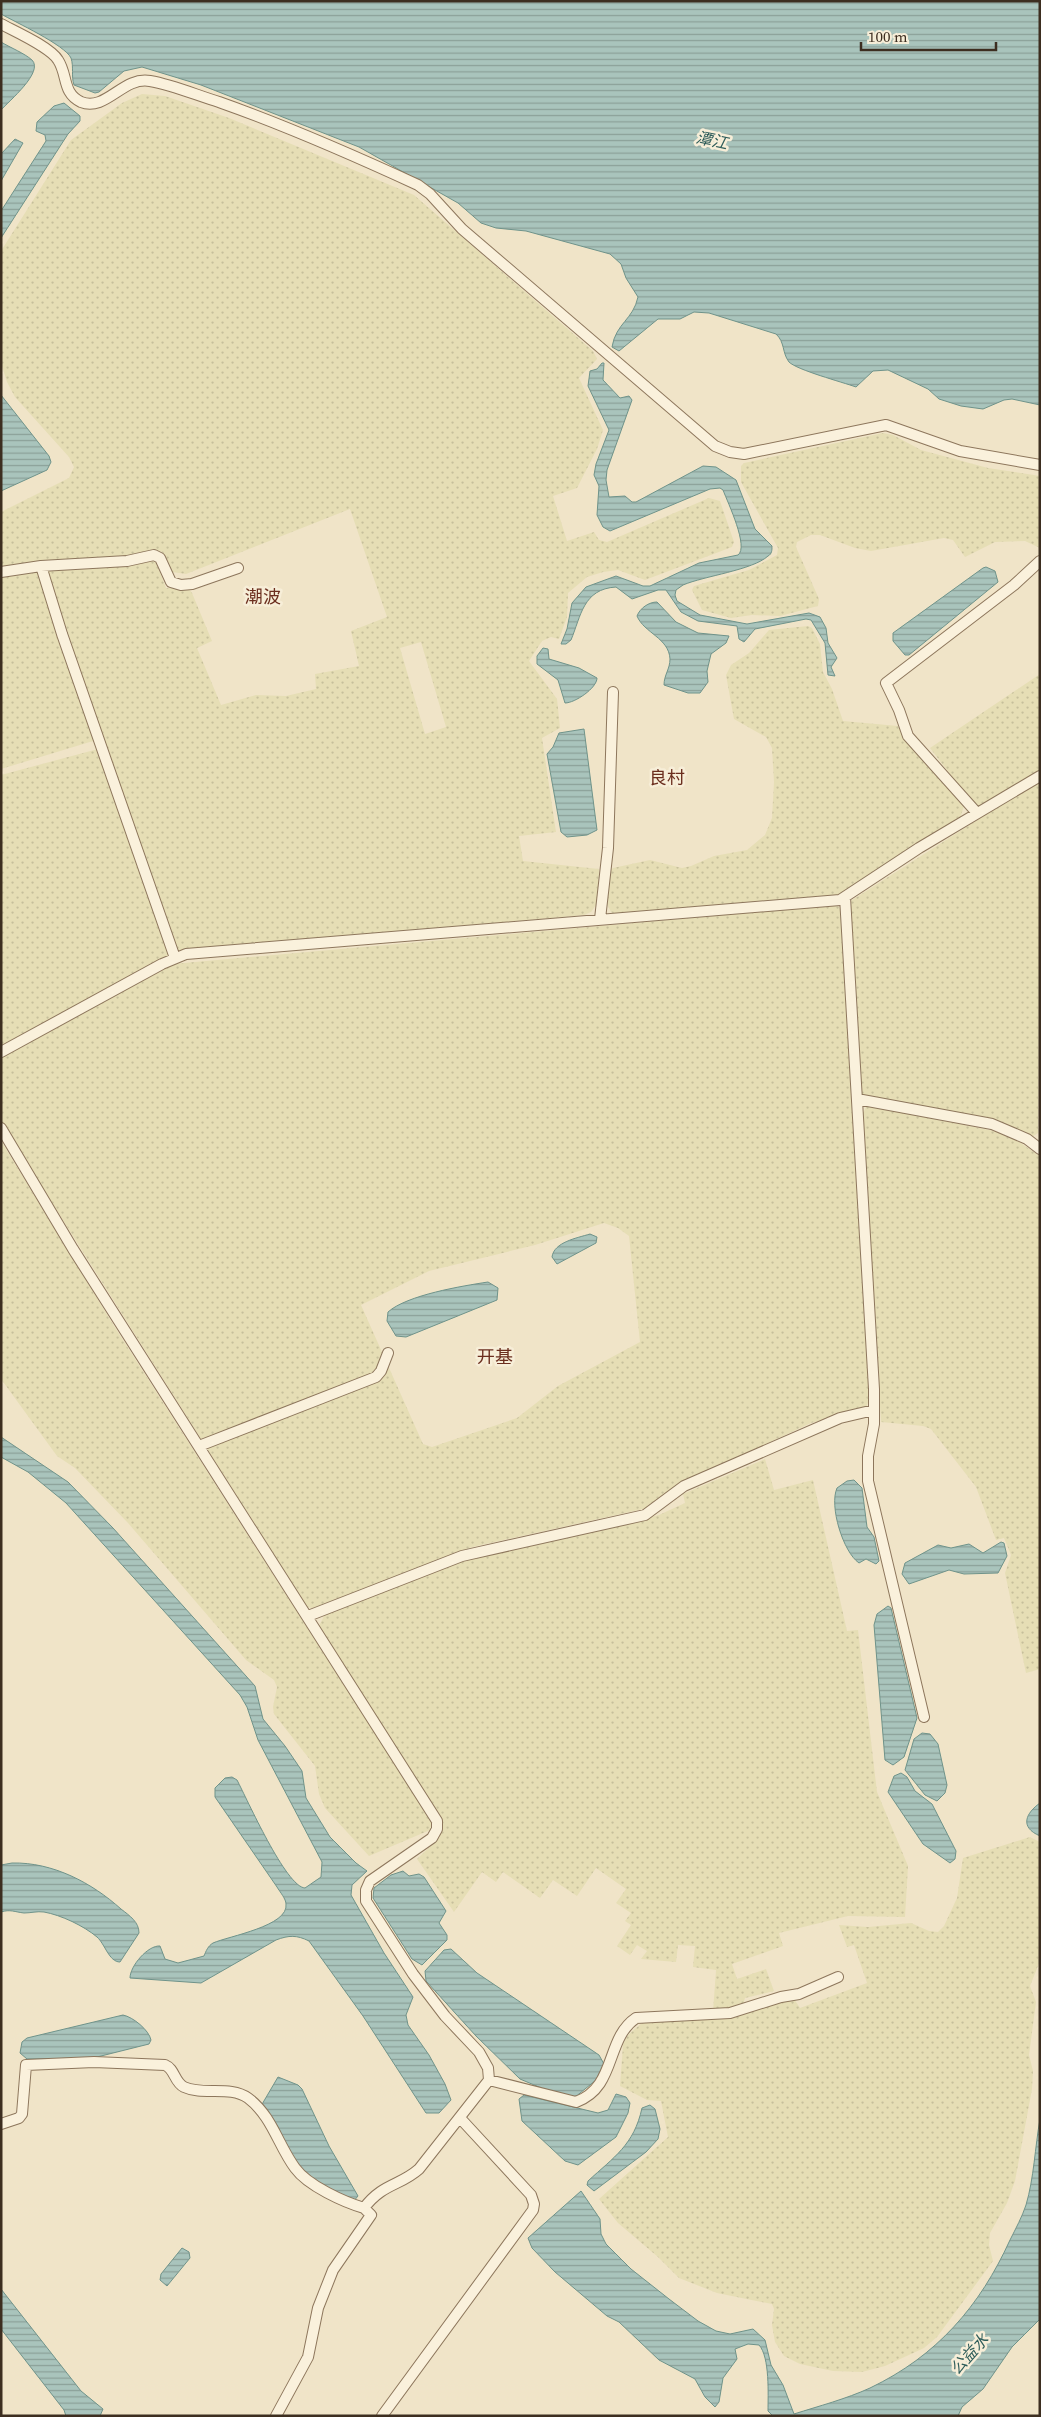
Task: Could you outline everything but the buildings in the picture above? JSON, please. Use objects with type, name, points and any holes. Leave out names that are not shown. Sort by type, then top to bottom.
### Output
[{"type":"street","points":[[1,24],[53,54],[60,63],[69,93],[82,102],[98,103],[132,82],[152,81],[239,109],[335,147],[418,185],[430,194],[462,229],[715,446],[730,452],[744,454],[886,425],[960,451],[1040,465]]},
{"type":"street","points":[[1,572],[41,566],[127,561],[154,554],[160,558],[171,582],[184,585],[238,568]]},
{"type":"street","points":[[977,813],[908,736],[899,710],[886,683],[1014,585],[1040,561]]},
{"type":"street","points":[[41,566],[65,643],[175,958]]},
{"type":"street","points":[[600,919],[608,848],[613,692]]},
{"type":"street","points":[[1,1052],[175,958],[206,952],[830,902],[845,897],[919,848],[1040,776]]},
{"type":"street","points":[[845,897],[874,1410],[867,1469],[868,1480],[924,1717]]},
{"type":"street","points":[[857,1100],[992,1124],[1027,1139],[1040,1149]]},
{"type":"street","points":[[1,1128],[73,1249],[437,1821],[437,1829],[432,1838],[370,1881],[366,1890],[366,1901],[413,1974],[445,2016],[479,2052],[488,2068],[490,2080],[419,2169],[411,2175],[383,2188],[364,2208]]},
{"type":"street","points":[[199,1446],[376,1377],[381,1372],[388,1354]]},
{"type":"street","points":[[308,1616],[462,1556],[645,1515],[684,1486],[840,1418],[874,1410]]},
{"type":"street","points":[[490,2080],[576,2102],[587,2097],[599,2085],[607,2072],[616,2043],[626,2027],[636,2018],[730,2013],[781,1996],[799,1994],[838,1977]]},
{"type":"street","points":[[1,2124],[19,2118],[22,2114],[26,2065],[94,2062],[165,2065],[172,2069],[178,2082],[184,2087],[231,2093],[247,2098],[274,2128],[294,2167],[300,2174],[348,2203],[364,2208],[371,2215],[333,2270],[318,2308],[308,2357],[276,2416]]},
{"type":"street","points":[[382,2416],[533,2210],[532,2195],[460,2118]]},
{"type":"shaded area","points":[[142,94],[165,96],[229,118],[414,195],[593,351],[597,359],[579,378],[603,430],[597,449],[577,488],[553,496],[567,541],[594,532],[599,540],[607,542],[709,498],[720,501],[734,542],[732,547],[645,580],[618,570],[587,577],[568,593],[567,617],[559,639],[551,637],[542,641],[529,661],[557,699],[560,728],[542,738],[556,832],[519,836],[523,861],[599,869],[598,902],[591,912],[584,915],[181,952],[175,948],[103,738],[1,769],[1,577],[148,559],[156,562],[166,588],[188,588],[192,593],[212,641],[197,648],[221,705],[256,695],[286,696],[316,689],[315,674],[359,666],[351,631],[387,617],[350,509],[186,574],[172,572],[162,552],[156,550],[131,556],[1,568],[1,512],[69,478],[74,467],[69,457],[15,397],[7,382],[1,363],[1,251],[71,140],[122,103]],"holes":[[[421,642],[446,727],[425,734],[400,648]]]},
{"type":"shaded area","points":[[883,433],[893,435],[921,450],[988,468],[1040,476],[1040,548],[1025,541],[995,542],[965,557],[953,540],[944,538],[871,551],[855,548],[820,535],[811,535],[797,542],[796,547],[819,599],[818,606],[780,616],[752,615],[731,618],[702,610],[692,590],[694,586],[749,570],[777,555],[778,548],[741,482],[741,466],[744,463]]},
{"type":"shaded area","points":[[808,626],[812,628],[820,644],[823,672],[832,689],[843,721],[898,726],[904,737],[964,806],[960,818],[841,895],[618,916],[611,912],[607,904],[609,872],[613,868],[650,860],[682,868],[714,856],[747,850],[765,835],[772,818],[774,782],[772,748],[766,737],[734,719],[726,675],[731,665],[749,653],[769,630]]},
{"type":"shaded area","points":[[1040,674],[1040,773],[977,809],[930,748]]},
{"type":"shaded area","points":[[98,749],[169,953],[167,957],[1,1047],[1,775]]},
{"type":"shaded area","points":[[1040,780],[1038,1133],[1032,1137],[1002,1123],[862,1095],[849,902]]},
{"type":"shaded area","points":[[836,905],[843,910],[871,1394],[866,1408],[811,1423],[678,1485],[652,1507],[472,1547],[313,1608],[307,1607],[1,1122],[1,1058],[173,964]],"holes":[[[604,1223],[618,1228],[629,1236],[640,1342],[558,1386],[517,1418],[432,1447],[423,1444],[361,1305],[429,1271],[535,1245]]]},
{"type":"shaded area","points":[[870,1106],[1007,1134],[1040,1156],[1040,1669],[1026,1673],[1005,1573],[1011,1555],[1004,1538],[996,1540],[976,1487],[931,1429],[923,1426],[881,1422],[861,1117],[866,1107]]},
{"type":"shaded area","points":[[1,1141],[114,1326],[432,1823],[430,1830],[369,1856],[325,1808],[319,1794],[315,1766],[274,1714],[273,1707],[277,1687],[274,1680],[246,1660],[128,1523],[75,1468],[57,1456],[1,1379]]},
{"type":"shaded area","points":[[765,1459],[774,1490],[813,1480],[847,1631],[858,1630],[877,1792],[908,1866],[905,1917],[848,1916],[779,1933],[783,1946],[732,1964],[737,1979],[766,1969],[774,1991],[745,1998],[743,2005],[713,2012],[716,1970],[693,1967],[695,1946],[678,1945],[676,1962],[641,1959],[647,1951],[637,1945],[630,1955],[617,1946],[631,1925],[625,1921],[631,1913],[616,1903],[626,1889],[596,1868],[577,1896],[553,1880],[540,1898],[503,1872],[496,1882],[482,1872],[454,1912],[417,1859],[440,1837],[441,1817],[318,1628],[325,1614],[476,1556],[659,1515],[685,1503],[683,1494]]},
{"type":"shaded area","points":[[1030,1837],[1040,1842],[1040,1961],[1030,1986],[1036,2002],[1029,2055],[1033,2071],[1032,2089],[1015,2181],[1007,2203],[990,2233],[989,2245],[993,2261],[937,2337],[924,2348],[885,2366],[862,2372],[833,2371],[800,2364],[784,2356],[775,2342],[772,2325],[774,2309],[772,2304],[717,2293],[679,2278],[658,2257],[618,2223],[599,2199],[668,2137],[661,2101],[647,2100],[620,2086],[623,2045],[627,2036],[644,2021],[687,2021],[734,2015],[794,1999],[800,2008],[867,1983],[854,1945],[847,1947],[839,1925],[868,1927],[911,1923],[929,1931],[938,1932],[944,1926],[957,1898],[963,1858]]},
{"type":"water","name":"潭江","points":[[1,1],[1040,1],[1040,405],[1012,399],[1004,400],[983,409],[961,406],[939,399],[928,389],[888,370],[873,371],[856,387],[810,372],[789,362],[781,340],[776,334],[709,313],[694,312],[680,319],[658,319],[619,351],[612,347],[614,339],[636,305],[638,297],[626,278],[621,264],[610,254],[526,231],[496,228],[481,223],[458,203],[359,147],[201,85],[142,67],[124,71],[99,92],[95,93],[74,85],[72,61],[67,53],[50,40],[1,14]]},
{"type":"water","points":[[1,42],[29,57],[34,65],[30,79],[1,110]]},
{"type":"water","points":[[64,103],[80,116],[80,121],[68,134],[1,238],[1,211],[46,141],[45,135],[36,131],[37,122],[54,106]]},
{"type":"water","points":[[15,139],[23,143],[1,181],[1,154]]},
{"type":"water","points":[[604,363],[603,380],[620,398],[629,396],[632,400],[607,470],[606,480],[609,497],[625,496],[632,502],[636,502],[703,466],[716,467],[736,480],[755,529],[772,546],[772,552],[761,561],[683,585],[676,590],[677,601],[700,615],[747,624],[809,613],[820,617],[826,628],[828,643],[837,658],[831,667],[835,676],[828,675],[825,643],[811,620],[806,619],[755,629],[744,642],[739,639],[737,626],[698,621],[681,612],[666,590],[658,590],[632,599],[616,587],[596,593],[585,605],[571,640],[566,644],[561,644],[567,629],[572,603],[586,587],[616,576],[643,586],[650,586],[699,563],[738,555],[741,550],[736,524],[723,490],[720,488],[710,489],[610,531],[603,527],[597,515],[599,486],[594,475],[596,464],[609,430],[588,386],[590,371],[597,369]]},
{"type":"water","points":[[1,395],[49,456],[51,462],[47,470],[1,491]]},
{"type":"water","points":[[986,567],[995,571],[998,582],[909,655],[905,655],[893,641],[893,633]]},
{"type":"water","points":[[657,602],[676,622],[698,633],[729,636],[726,643],[711,654],[707,671],[708,682],[700,693],[688,693],[664,685],[670,663],[669,652],[661,641],[640,622],[637,616],[645,606]]},
{"type":"water","points":[[543,648],[548,649],[549,659],[579,668],[597,678],[590,690],[580,698],[565,703],[558,680],[537,664],[537,656]]},
{"type":"water","points":[[584,729],[597,830],[587,835],[567,837],[561,832],[547,754],[553,747],[559,733]]},
{"type":"water","points":[[590,1234],[597,1237],[596,1243],[557,1264],[552,1257],[561,1244]]},
{"type":"water","points":[[488,1282],[498,1288],[497,1300],[406,1337],[396,1336],[387,1321],[388,1312],[408,1301],[435,1292]]},
{"type":"water","points":[[1,1437],[68,1482],[113,1528],[255,1686],[263,1719],[302,1771],[306,1798],[330,1837],[356,1863],[367,1871],[352,1885],[351,1895],[384,1953],[413,1997],[406,2015],[408,2025],[429,2055],[445,2084],[451,2100],[439,2113],[426,2113],[363,2016],[309,1941],[305,1939],[293,1936],[276,1940],[201,1983],[130,1978],[136,1962],[150,1949],[160,1946],[165,1959],[178,1963],[204,1956],[208,1947],[213,1943],[257,1929],[278,1918],[284,1912],[286,1904],[283,1895],[215,1797],[215,1788],[225,1778],[232,1777],[237,1780],[268,1841],[297,1884],[305,1888],[321,1877],[322,1862],[258,1740],[247,1707],[240,1695],[66,1503],[28,1472],[1,1457]]},
{"type":"water","points":[[854,1480],[862,1488],[867,1527],[874,1537],[879,1561],[876,1564],[866,1559],[859,1563],[853,1557],[843,1539],[836,1517],[835,1496],[837,1488],[847,1481]]},
{"type":"water","points":[[1001,1542],[1004,1543],[1007,1556],[998,1573],[964,1574],[949,1570],[909,1584],[902,1574],[905,1563],[938,1545],[951,1548],[969,1544],[983,1553]]},
{"type":"water","points":[[888,1606],[891,1608],[917,1718],[904,1757],[893,1765],[885,1760],[874,1625],[877,1614]]},
{"type":"water","points":[[922,1733],[930,1734],[938,1744],[947,1785],[945,1793],[937,1801],[925,1795],[905,1770],[914,1739]]},
{"type":"water","points":[[901,1773],[907,1777],[915,1791],[932,1804],[956,1851],[955,1859],[950,1863],[923,1844],[888,1792],[894,1776]]},
{"type":"water","points":[[1040,1803],[1040,1836],[1029,1828],[1027,1820],[1031,1811]]},
{"type":"water","points":[[12,1863],[42,1866],[71,1876],[98,1891],[131,1917],[136,1922],[139,1933],[120,1962],[110,1956],[97,1937],[65,1918],[44,1912],[1,1912],[1,1865]]},
{"type":"water","points":[[403,1871],[409,1876],[419,1874],[424,1877],[446,1911],[439,1923],[447,1935],[447,1940],[422,1965],[412,1959],[373,1898],[374,1888],[391,1875]]},
{"type":"water","points":[[451,1949],[477,1973],[599,2055],[604,2064],[596,2080],[574,2098],[560,2096],[520,2079],[476,2036],[426,1981],[425,1971],[444,1950]]},
{"type":"water","points":[[123,2015],[131,2018],[144,2028],[150,2036],[149,2044],[93,2058],[27,2059],[20,2053],[22,2042],[27,2038]]},
{"type":"water","points":[[278,2077],[298,2085],[302,2089],[329,2146],[358,2196],[353,2202],[306,2175],[296,2165],[277,2125],[261,2106]]},
{"type":"water","points":[[616,2094],[626,2097],[630,2103],[628,2113],[616,2137],[578,2165],[565,2161],[522,2121],[519,2099],[524,2095],[598,2113],[608,2110]]},
{"type":"water","points":[[650,2105],[655,2109],[660,2129],[658,2139],[646,2152],[594,2191],[587,2185],[588,2181],[622,2149],[634,2132],[642,2108]]},
{"type":"water","name":"公益水","points":[[1040,2119],[1040,2319],[1012,2347],[983,2389],[962,2407],[958,2416],[773,2416],[768,2411],[768,2376],[763,2351],[759,2345],[748,2344],[735,2349],[737,2359],[723,2378],[719,2402],[715,2407],[705,2397],[695,2379],[659,2360],[619,2322],[607,2316],[555,2272],[532,2248],[528,2238],[581,2191],[600,2219],[601,2234],[606,2244],[631,2269],[698,2321],[716,2331],[730,2334],[753,2329],[765,2340],[771,2365],[783,2385],[794,2414],[861,2392],[894,2375],[936,2345],[954,2327],[985,2286],[1019,2222],[1029,2195]]},
{"type":"water","points":[[182,2248],[189,2252],[190,2258],[167,2286],[160,2280],[161,2274]]},
{"type":"water","points":[[1,2289],[81,2391],[103,2409],[100,2416],[66,2416],[64,2410],[1,2329]]},
{"type":"district","name":"潮波","points":[[263,596]]},
{"type":"district","name":"良村","points":[[667,777]]},
{"type":"district","name":"开基","points":[[495,1356]]}]
